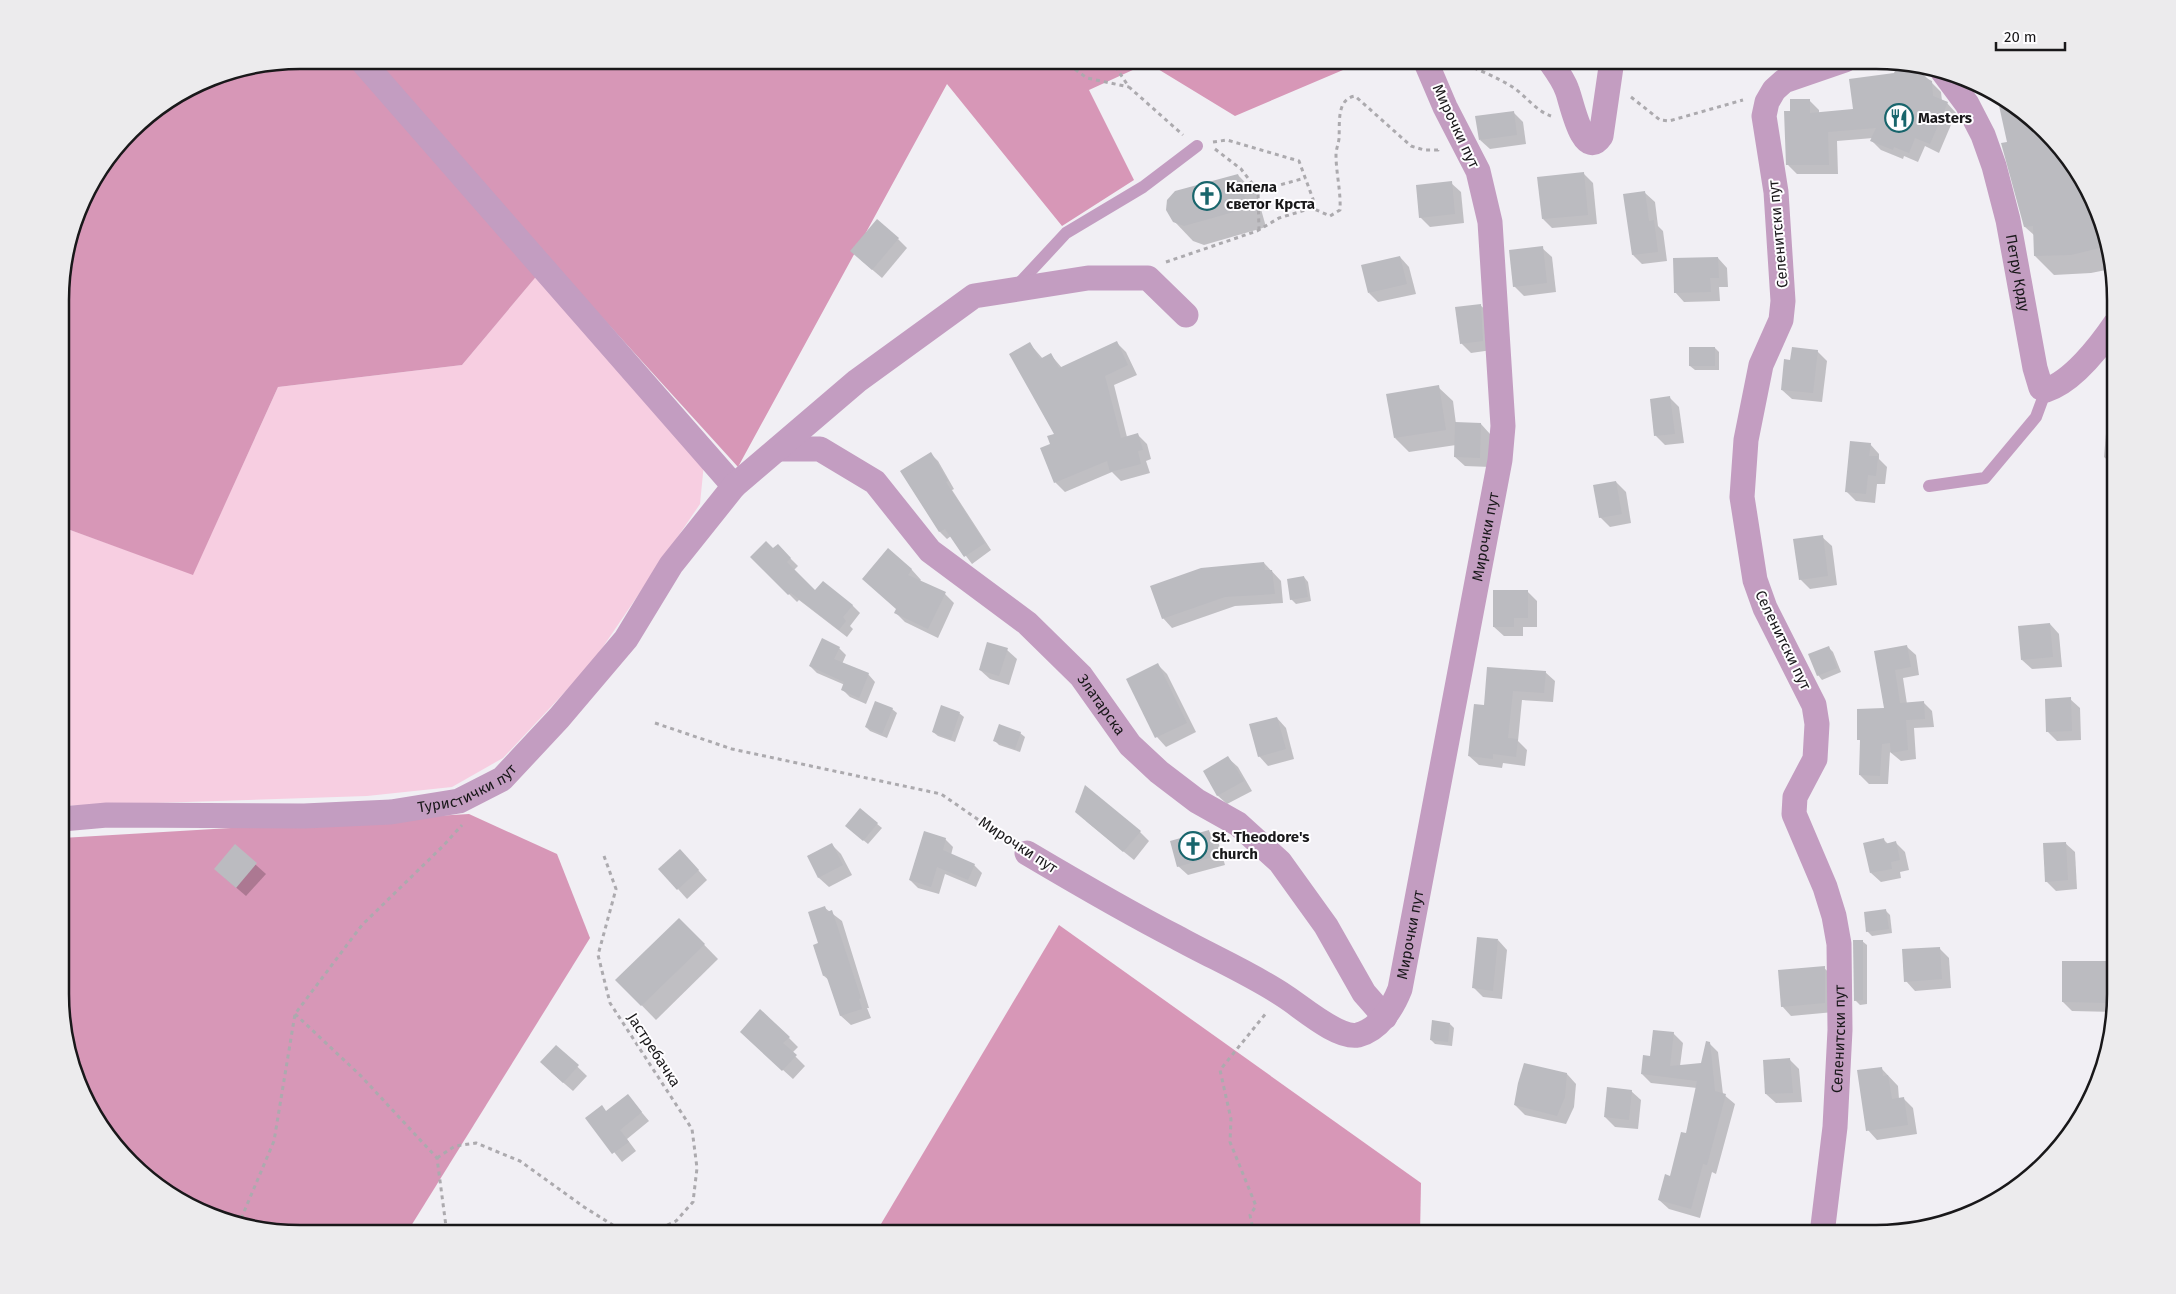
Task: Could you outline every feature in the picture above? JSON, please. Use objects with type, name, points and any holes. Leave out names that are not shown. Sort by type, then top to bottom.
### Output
[{"type":"street","points":[[369,69],[734,486]]},
{"type":"street","name":"Мирочки пут","points":[[1027,853],[1116,906],[1277,991],[1340,1033],[1358,1035],[1385,1017],[1395,1004],[1406,961],[1472,614],[1500,460],[1502,426],[1490,222],[1486,200],[1478,171],[1445,107],[1429,69]]},
{"type":"street","points":[[1555,69],[1567,89],[1578,125],[1587,140],[1593,142],[1598,140],[1602,130],[1611,72]]},
{"type":"street","name":"Селенитски пут","points":[[1819,69],[1784,81],[1774,90],[1767,102],[1764,116],[1776,192],[1783,301],[1781,320],[1761,365],[1746,440],[1742,496],[1755,580],[1765,608],[1814,705],[1818,724],[1815,759],[1794,797],[1794,814],[1825,888],[1834,916],[1839,944],[1840,1030],[1835,1127],[1823,1225]]},
{"type":"street","name":"Петру Крду","points":[[1949,81],[1967,104],[1983,134],[1994,166],[2008,220],[2038,384],[2046,390]]},
{"type":"street","name":"Туристички пут","points":[[69,819],[107,816],[304,816],[391,812],[459,801],[502,779],[559,718],[626,639],[671,565],[734,486],[857,381],[974,296],[1088,278],[1148,278],[1186,315]]},
{"type":"street","points":[[2046,390],[2060,384],[2083,363],[2107,335]]},
{"type":"street","name":"Златарска","points":[[778,449],[820,449],[874,482],[930,551],[1028,623],[1081,676],[1130,745],[1159,772],[1197,801],[1238,824],[1280,862],[1326,926],[1364,993],[1385,1017]]},
{"type":"lane","points":[[1014,289],[1066,233],[1143,187],[1201,145]]},
{"type":"lane","points":[[1929,486],[1984,478],[2036,417],[2046,390]]},
{"type":"path","points":[[1074,69],[1087,78],[1129,87]]},
{"type":"path","points":[[1117,69],[1129,87],[1169,124],[1201,145],[1227,140],[1299,161],[1312,199],[1312,208]]},
{"type":"path","points":[[1472,69],[1514,88],[1543,113],[1578,125]]},
{"type":"path","points":[[1611,72],[1624,91],[1660,120],[1693,115],[1747,99]]},
{"type":"path","points":[[1130,278],[1141,271],[1259,230],[1279,218],[1312,208],[1330,216],[1340,210],[1335,153],[1339,142],[1340,117],[1343,104],[1349,97],[1355,96],[1411,146],[1424,150],[1438,150],[1438,142]]},
{"type":"path","points":[[1213,148],[1241,169],[1258,191],[1259,230]]},
{"type":"path","points":[[1258,191],[1305,178]]},
{"type":"path","name":"Мирочки пут","points":[[655,724],[732,749],[941,794],[1027,853]]},
{"type":"path","points":[[242,1217],[274,1141],[295,1014],[362,925],[443,846],[462,824]]},
{"type":"path","name":"Јастребачка","points":[[604,856],[616,889],[598,955],[610,1003],[692,1129],[697,1168],[693,1202],[676,1222],[669,1225]]},
{"type":"path","points":[[1252,1225],[1250,1215],[1256,1206],[1230,1142],[1231,1119],[1220,1070],[1265,1016],[1276,998],[1277,991]]},
{"type":"path","points":[[295,1014],[360,1074],[437,1158],[446,1225]]},
{"type":"path","points":[[437,1158],[455,1146],[476,1143],[520,1161],[613,1225]]},
{"type":"shaded area","points":[[285,69],[1135,69],[1089,90],[1134,180],[1062,226],[947,84],[738,467],[550,260],[462,365],[278,387],[193,575],[69,530],[69,285],[77,240],[86,212],[100,184],[117,159],[136,136],[184,100],[226,81],[255,73]]},
{"type":"shaded area","points":[[1158,69],[1343,70],[1235,116]]},
{"type":"shaded area","points":[[538,274],[704,463],[700,504],[592,663],[503,758],[452,787],[367,796],[69,806],[69,530],[193,574],[278,387],[462,365]]},
{"type":"shaded area","points":[[469,814],[557,854],[590,938],[412,1225],[285,1225],[255,1221],[212,1208],[184,1194],[148,1168],[136,1158],[117,1135],[100,1110],[86,1082],[73,1039],[69,1009],[69,838]]},
{"type":"shaded area","points":[[1059,925],[1421,1183],[1420,1225],[880,1225]]},
{"type":"building","points":[[1895,70],[1923,74],[1924,77],[1932,81],[1933,96],[1948,102],[1930,144],[1915,138],[1909,153],[1894,147],[1893,150],[1870,141],[1876,128],[1828,132],[1829,165],[1786,165],[1784,111],[1790,111],[1790,99],[1810,99],[1810,113],[1853,109],[1849,79],[1894,73]]},
{"type":"building","points":[[1999,104],[2040,136],[2059,159],[2076,184],[2090,212],[2101,248],[2071,255],[2034,256],[2033,226],[2024,227],[2001,143],[2007,142]]},
{"type":"building","points":[[1514,111],[1517,135],[1479,140],[1475,116]]},
{"type":"building","points":[[1584,172],[1588,215],[1542,219],[1537,177]]},
{"type":"building","name":"Капела светог Крста","points":[[1238,174],[1248,208],[1184,226],[1173,222],[1166,210],[1167,200],[1175,191]]},
{"type":"building","points":[[1452,181],[1455,214],[1419,218],[1416,185]]},
{"type":"building","points":[[1645,191],[1649,221],[1654,220],[1658,252],[1632,255],[1623,194]]},
{"type":"building","points":[[877,219],[899,238],[872,270],[850,251]]},
{"type":"building","points":[[1543,246],[1547,283],[1513,287],[1509,250]]},
{"type":"building","points":[[1400,256],[1407,284],[1368,293],[1361,265]]},
{"type":"building","points":[[1718,257],[1719,278],[1710,278],[1711,292],[1674,293],[1673,258]]},
{"type":"building","points":[[1481,304],[1483,341],[1460,344],[1455,307]]},
{"type":"building","points":[[1117,341],[1128,365],[1105,376],[1121,438],[1138,433],[1143,450],[1138,451],[1141,464],[1110,472],[1107,461],[1054,483],[1040,448],[1050,444],[1047,436],[1054,434],[1009,354],[1030,342],[1040,359],[1051,353],[1059,368]]},
{"type":"building","points":[[1689,347],[1715,347],[1715,366],[1689,366]]},
{"type":"building","points":[[1792,347],[1818,350],[1813,393],[1781,390],[1784,359],[1790,360]]},
{"type":"building","points":[[1439,385],[1446,430],[1394,438],[1386,394]]},
{"type":"building","points":[[1670,396],[1675,434],[1654,436],[1650,399]]},
{"type":"building","points":[[1455,422],[1481,423],[1480,458],[1454,457]]},
{"type":"building","points":[[1850,441],[1871,443],[1869,456],[1878,456],[1876,476],[1868,475],[1866,494],[1845,492]]},
{"type":"building","points":[[931,452],[948,481],[946,482],[985,543],[964,557],[945,529],[939,532],[900,471]]},
{"type":"building","points":[[1616,481],[1622,514],[1599,518],[1593,485]]},
{"type":"building","points":[[1823,535],[1828,576],[1799,580],[1793,539]]},
{"type":"building","points":[[766,541],[773,548],[778,544],[791,558],[787,562],[815,590],[823,581],[853,605],[843,617],[846,621],[839,630],[791,593],[788,595],[750,557]]},
{"type":"building","points":[[888,548],[912,569],[908,575],[946,592],[928,629],[894,613],[896,609],[862,579]]},
{"type":"building","points":[[1264,562],[1265,570],[1272,570],[1275,594],[1225,597],[1162,619],[1150,586],[1201,568]]},
{"type":"building","points":[[1304,576],[1308,597],[1290,600],[1287,579]]},
{"type":"building","points":[[1493,590],[1528,590],[1528,618],[1514,618],[1514,627],[1493,627]]},
{"type":"building","points":[[2050,623],[2053,657],[2021,660],[2018,626]]},
{"type":"building","points":[[822,638],[840,647],[834,659],[869,673],[859,698],[841,690],[844,682],[809,666]]},
{"type":"building","points":[[987,642],[1008,648],[999,676],[979,670]]},
{"type":"building","points":[[1907,645],[1911,667],[1895,670],[1900,703],[1924,701],[1925,719],[1906,720],[1908,750],[1891,753],[1890,743],[1882,744],[1880,776],[1859,775],[1860,740],[1857,740],[1857,709],[1884,708],[1874,651]]},
{"type":"building","points":[[1829,646],[1837,668],[1817,676],[1808,654]]},
{"type":"building","points":[[1158,663],[1187,723],[1155,738],[1126,679]]},
{"type":"building","points":[[1487,667],[1546,671],[1544,693],[1513,691],[1508,738],[1518,739],[1516,757],[1493,754],[1493,759],[1468,756],[1474,704],[1484,705]]},
{"type":"building","points":[[2071,697],[2072,731],[2046,732],[2045,699]]},
{"type":"building","points":[[875,701],[893,708],[882,734],[865,727]]},
{"type":"building","points":[[941,705],[960,712],[951,739],[932,732]]},
{"type":"building","points":[[1277,717],[1286,749],[1258,757],[1249,724]]},
{"type":"building","points":[[999,724],[1021,732],[1015,749],[993,741]]},
{"type":"building","points":[[1228,756],[1244,781],[1217,796],[1203,771]]},
{"type":"building","points":[[1085,785],[1141,831],[1123,852],[1075,812]]},
{"type":"building","points":[[860,808],[878,823],[863,841],[845,826]]},
{"type":"building","name":"St. Theodore's church","points":[[1209,830],[1216,856],[1177,867],[1170,841]]},
{"type":"building","points":[[924,831],[946,838],[943,850],[975,864],[968,880],[937,867],[931,887],[909,880]]},
{"type":"building","points":[[1884,838],[1885,844],[1896,841],[1900,860],[1891,862],[1892,869],[1870,873],[1863,843]]},
{"type":"building","points":[[2066,842],[2068,880],[2045,882],[2043,843]]},
{"type":"building","points":[[832,843],[843,865],[818,878],[807,856]]},
{"type":"building","points":[[235,844],[257,863],[236,888],[214,869]]},
{"type":"building","points":[[680,849],[699,870],[677,890],[658,869]]},
{"type":"building","points":[[825,906],[827,912],[832,910],[861,998],[859,999],[862,1009],[840,1016],[826,975],[823,976],[813,945],[818,943],[808,912]]},
{"type":"building","points":[[1886,909],[1889,929],[1866,932],[1864,912]]},
{"type":"building","points":[[679,918],[705,944],[641,1006],[615,980]]},
{"type":"building","points":[[1477,937],[1498,939],[1493,991],[1472,988]]},
{"type":"building","points":[[1853,940],[1863,940],[1863,1000],[1854,1001]]},
{"type":"building","points":[[1940,947],[1942,979],[1904,982],[1902,949]]},
{"type":"building","points":[[2062,961],[2107,961],[2107,1003],[2062,1002]]},
{"type":"building","points":[[1825,966],[1825,1003],[1781,1007],[1778,970]]},
{"type":"building","points":[[760,1009],[790,1037],[783,1043],[797,1055],[782,1071],[740,1032]]},
{"type":"building","points":[[1432,1020],[1450,1023],[1448,1042],[1430,1040]]},
{"type":"building","points":[[1653,1030],[1674,1032],[1670,1066],[1701,1063],[1706,1041],[1710,1042],[1715,1091],[1726,1094],[1707,1165],[1703,1164],[1691,1209],[1658,1200],[1665,1174],[1670,1176],[1681,1132],[1686,1133],[1697,1081],[1641,1074],[1643,1055],[1650,1056]]},
{"type":"building","points":[[556,1045],[579,1065],[563,1083],[540,1062]]},
{"type":"building","points":[[1790,1058],[1793,1093],[1765,1094],[1763,1060]]},
{"type":"building","points":[[1524,1063],[1567,1073],[1565,1097],[1557,1116],[1514,1105]]},
{"type":"building","points":[[1882,1067],[1883,1076],[1888,1075],[1892,1099],[1904,1097],[1908,1125],[1866,1131],[1857,1070]]},
{"type":"building","points":[[1607,1087],[1632,1090],[1629,1120],[1604,1117]]},
{"type":"building","points":[[628,1094],[642,1112],[620,1130],[629,1142],[612,1154],[585,1118],[602,1105],[606,1111]]},
{"type":"place","name":"Masters","points":[[1899,118]]},
{"type":"place","name":"Капела светог Крста","points":[[1207,196]]},
{"type":"place","name":"St. Theodore's church","points":[[1193,846]]}]
